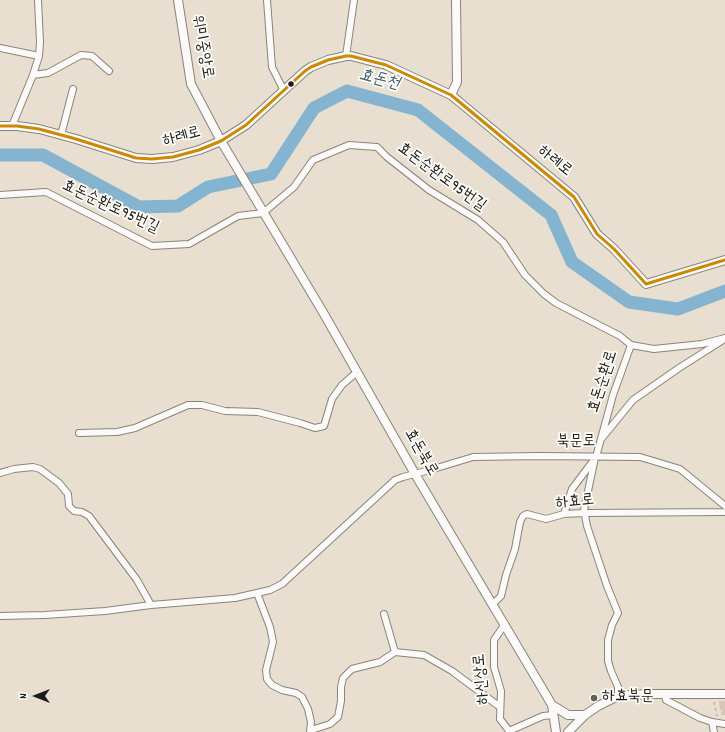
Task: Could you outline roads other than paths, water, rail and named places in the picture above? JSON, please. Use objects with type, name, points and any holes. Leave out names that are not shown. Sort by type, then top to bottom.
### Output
[{"type":"street","points":[[12,126],[33,75],[39,56],[40,42],[38,0]]},
{"type":"street","name":"위미중앙로","points":[[178,0],[192,84],[221,141]]},
{"type":"street","points":[[267,0],[272,67],[284,91]]},
{"type":"street","points":[[346,56],[354,0]]},
{"type":"street","points":[[451,95],[458,82],[456,0]]},
{"type":"street","points":[[0,48],[39,56]]},
{"type":"street","points":[[33,75],[48,73],[81,55],[92,56],[109,71]]},
{"type":"street","name":"하례로","points":[[0,126],[28,127],[61,135],[136,158],[152,159],[173,157],[199,150],[221,141],[246,125],[311,67],[328,60],[351,56],[386,65],[451,95],[574,197],[597,234],[614,249],[646,284],[725,260]]},
{"type":"street","points":[[61,135],[73,89]]},
{"type":"street","name":"효돈북로","points":[[221,141],[357,372],[415,474],[494,604],[529,668],[552,705],[554,715]]},
{"type":"street","name":"효돈순환로95번길","points":[[0,195],[46,192],[152,246],[189,244],[238,216],[262,209],[294,187],[313,160],[349,145],[378,147],[428,190],[478,220],[503,242],[525,275],[544,294],[556,303],[620,336],[631,345]]},
{"type":"street","points":[[600,441],[633,400],[678,368],[725,338]]},
{"type":"street","name":"효돈순환로","points":[[564,514],[572,489],[596,457],[615,388],[631,345],[654,349],[702,344],[725,338]]},
{"type":"street","points":[[79,433],[117,432],[135,428],[188,405],[202,404],[225,411],[258,412],[315,428],[324,426],[332,399],[342,385],[357,372]]},
{"type":"street","name":"북문로","points":[[0,616],[45,615],[98,611],[235,598],[270,590],[282,584],[395,480],[473,457],[640,457],[680,469],[725,506]]},
{"type":"street","points":[[596,457],[588,487],[585,513],[587,526],[607,586],[618,613],[612,625],[608,640],[608,661],[618,687],[618,696]]},
{"type":"street","points":[[0,473],[14,469],[33,467],[40,469],[59,483],[68,494],[69,506],[74,511],[82,512],[90,516],[137,580],[151,605]]},
{"type":"street","name":"하효로","points":[[494,604],[501,596],[506,575],[515,549],[520,522],[523,516],[527,514],[546,519],[564,514],[585,513],[725,512]]},
{"type":"street","points":[[257,593],[270,627],[273,642],[266,670],[267,679],[272,685],[282,690],[296,693],[302,697],[308,709],[310,731],[330,724],[338,717],[343,678],[352,669],[380,662],[395,652],[424,654],[452,671],[500,707]]},
{"type":"street","points":[[384,614],[395,652]]},
{"type":"street","name":"하신상로","points":[[505,624],[494,640],[494,667],[501,691],[500,719],[510,732],[543,716],[554,715]]},
{"type":"street","points":[[665,694],[666,700],[700,718],[715,723],[725,724]]},
{"type":"street","points":[[568,732],[585,715],[598,706],[618,696],[725,694]]},
{"type":"street","points":[[552,705],[568,715],[585,715]]},
{"type":"street","points":[[554,715],[556,732]]},
{"type":"street","points":[[714,732],[715,723]]},
{"type":"waterway","name":"효돈천","points":[[0,155],[43,155],[139,207],[178,206],[208,187],[271,174],[314,108],[347,91],[418,110],[551,215],[572,262],[629,302],[678,309],[725,291]]},
{"type":"place","name":"하효북문","points":[[594,698]]}]
